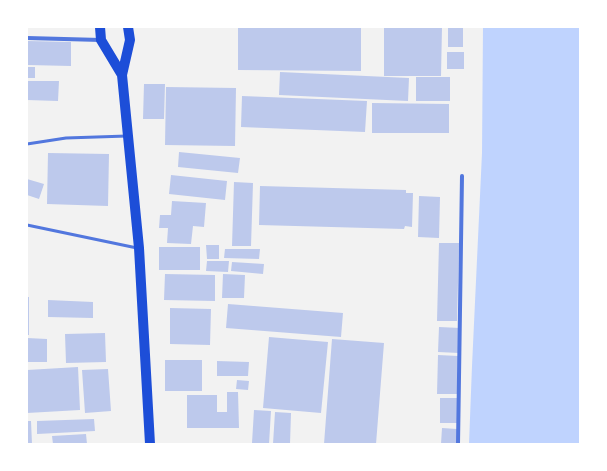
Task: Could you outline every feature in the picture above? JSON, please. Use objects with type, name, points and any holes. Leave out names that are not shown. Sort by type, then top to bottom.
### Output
[{"type":"main road","points":[[100,27],[101,40],[122,76]]},
{"type":"main road","points":[[128,27],[130,40],[122,76],[138,248],[150,444]]},
{"type":"street","points":[[27,38],[101,40]]},
{"type":"street","points":[[458,444],[462,176]]},
{"type":"lane","points":[[27,144],[66,138],[128,136]]},
{"type":"lane","points":[[27,225],[138,248]]},
{"type":"water","points":[[483,27],[580,27],[580,444],[469,444],[482,153]]},
{"type":"building","points":[[238,27],[361,27],[361,71],[238,70]]},
{"type":"building","points":[[384,27],[442,27],[441,76],[384,76]]},
{"type":"building","points":[[448,27],[463,27],[463,47],[448,47]]},
{"type":"building","points":[[28,41],[71,42],[71,66],[28,65]]},
{"type":"building","points":[[447,52],[464,52],[464,69],[447,69]]},
{"type":"building","points":[[27,67],[35,67],[35,78],[27,78]]},
{"type":"building","points":[[280,72],[409,78],[408,101],[279,95]]},
{"type":"building","points":[[416,77],[450,77],[450,101],[416,101]]},
{"type":"building","points":[[27,81],[59,81],[58,101],[27,100]]},
{"type":"building","points":[[144,84],[165,84],[164,119],[143,119]]},
{"type":"building","points":[[166,87],[236,88],[235,146],[165,145]]},
{"type":"building","points":[[242,96],[367,101],[365,132],[241,127]]},
{"type":"building","points":[[372,103],[449,104],[449,133],[372,133]]},
{"type":"building","points":[[179,152],[240,158],[238,173],[178,167]]},
{"type":"building","points":[[48,153],[109,154],[108,206],[47,204]]},
{"type":"building","points":[[171,175],[227,181],[225,200],[169,194]]},
{"type":"building","points":[[27,179],[44,184],[39,199],[27,195]]},
{"type":"building","points":[[234,182],[253,183],[251,246],[232,246]]},
{"type":"building","points":[[260,186],[406,190],[406,193],[413,193],[412,227],[405,226],[404,229],[259,225]]},
{"type":"building","points":[[419,196],[440,197],[439,238],[418,237]]},
{"type":"building","points":[[172,201],[206,203],[204,227],[193,226],[191,244],[167,243],[168,228],[159,228],[160,215],[171,215]]},
{"type":"building","points":[[439,243],[459,243],[457,321],[437,321]]},
{"type":"building","points":[[206,245],[219,245],[219,259],[207,259]]},
{"type":"building","points":[[159,247],[200,247],[200,270],[159,270]]},
{"type":"building","points":[[225,249],[260,249],[259,259],[224,258]]},
{"type":"building","points":[[207,261],[229,261],[228,272],[206,271]]},
{"type":"building","points":[[232,262],[264,264],[263,274],[231,271]]},
{"type":"building","points":[[165,274],[215,275],[215,301],[164,300]]},
{"type":"building","points":[[223,274],[245,275],[244,298],[222,298]]},
{"type":"building","points":[[27,297],[29,297],[29,335],[27,335]]},
{"type":"building","points":[[48,300],[93,302],[93,318],[48,317]]},
{"type":"building","points":[[228,304],[343,313],[341,337],[226,328]]},
{"type":"building","points":[[170,308],[211,309],[210,345],[170,344]]},
{"type":"building","points":[[439,327],[460,328],[459,353],[438,352]]},
{"type":"building","points":[[105,333],[106,362],[66,363],[65,334]]},
{"type":"building","points":[[269,337],[328,342],[321,413],[263,408]]},
{"type":"building","points":[[27,338],[47,339],[47,362],[27,362]]},
{"type":"building","points":[[332,339],[384,343],[376,444],[324,444]]},
{"type":"building","points":[[438,355],[458,356],[457,394],[437,394]]},
{"type":"building","points":[[165,360],[202,360],[202,391],[165,391]]},
{"type":"building","points":[[217,361],[249,362],[248,376],[217,376]]},
{"type":"building","points":[[78,367],[80,410],[27,413],[27,370]]},
{"type":"building","points":[[108,369],[111,411],[85,413],[82,370]]},
{"type":"building","points":[[237,380],[249,381],[248,390],[236,389]]},
{"type":"building","points":[[227,392],[238,392],[239,428],[187,428],[187,395],[217,395],[217,412],[227,412]]},
{"type":"building","points":[[440,398],[458,398],[458,423],[440,423]]},
{"type":"building","points":[[254,410],[271,411],[269,444],[252,443]]},
{"type":"building","points":[[275,412],[291,413],[290,444],[273,444]]},
{"type":"building","points":[[94,419],[95,431],[37,434],[37,421]]},
{"type":"building","points":[[27,421],[31,421],[32,444],[27,444]]},
{"type":"building","points":[[442,428],[457,429],[457,444],[441,444]]},
{"type":"building","points":[[86,434],[87,444],[53,444],[52,436]]}]
